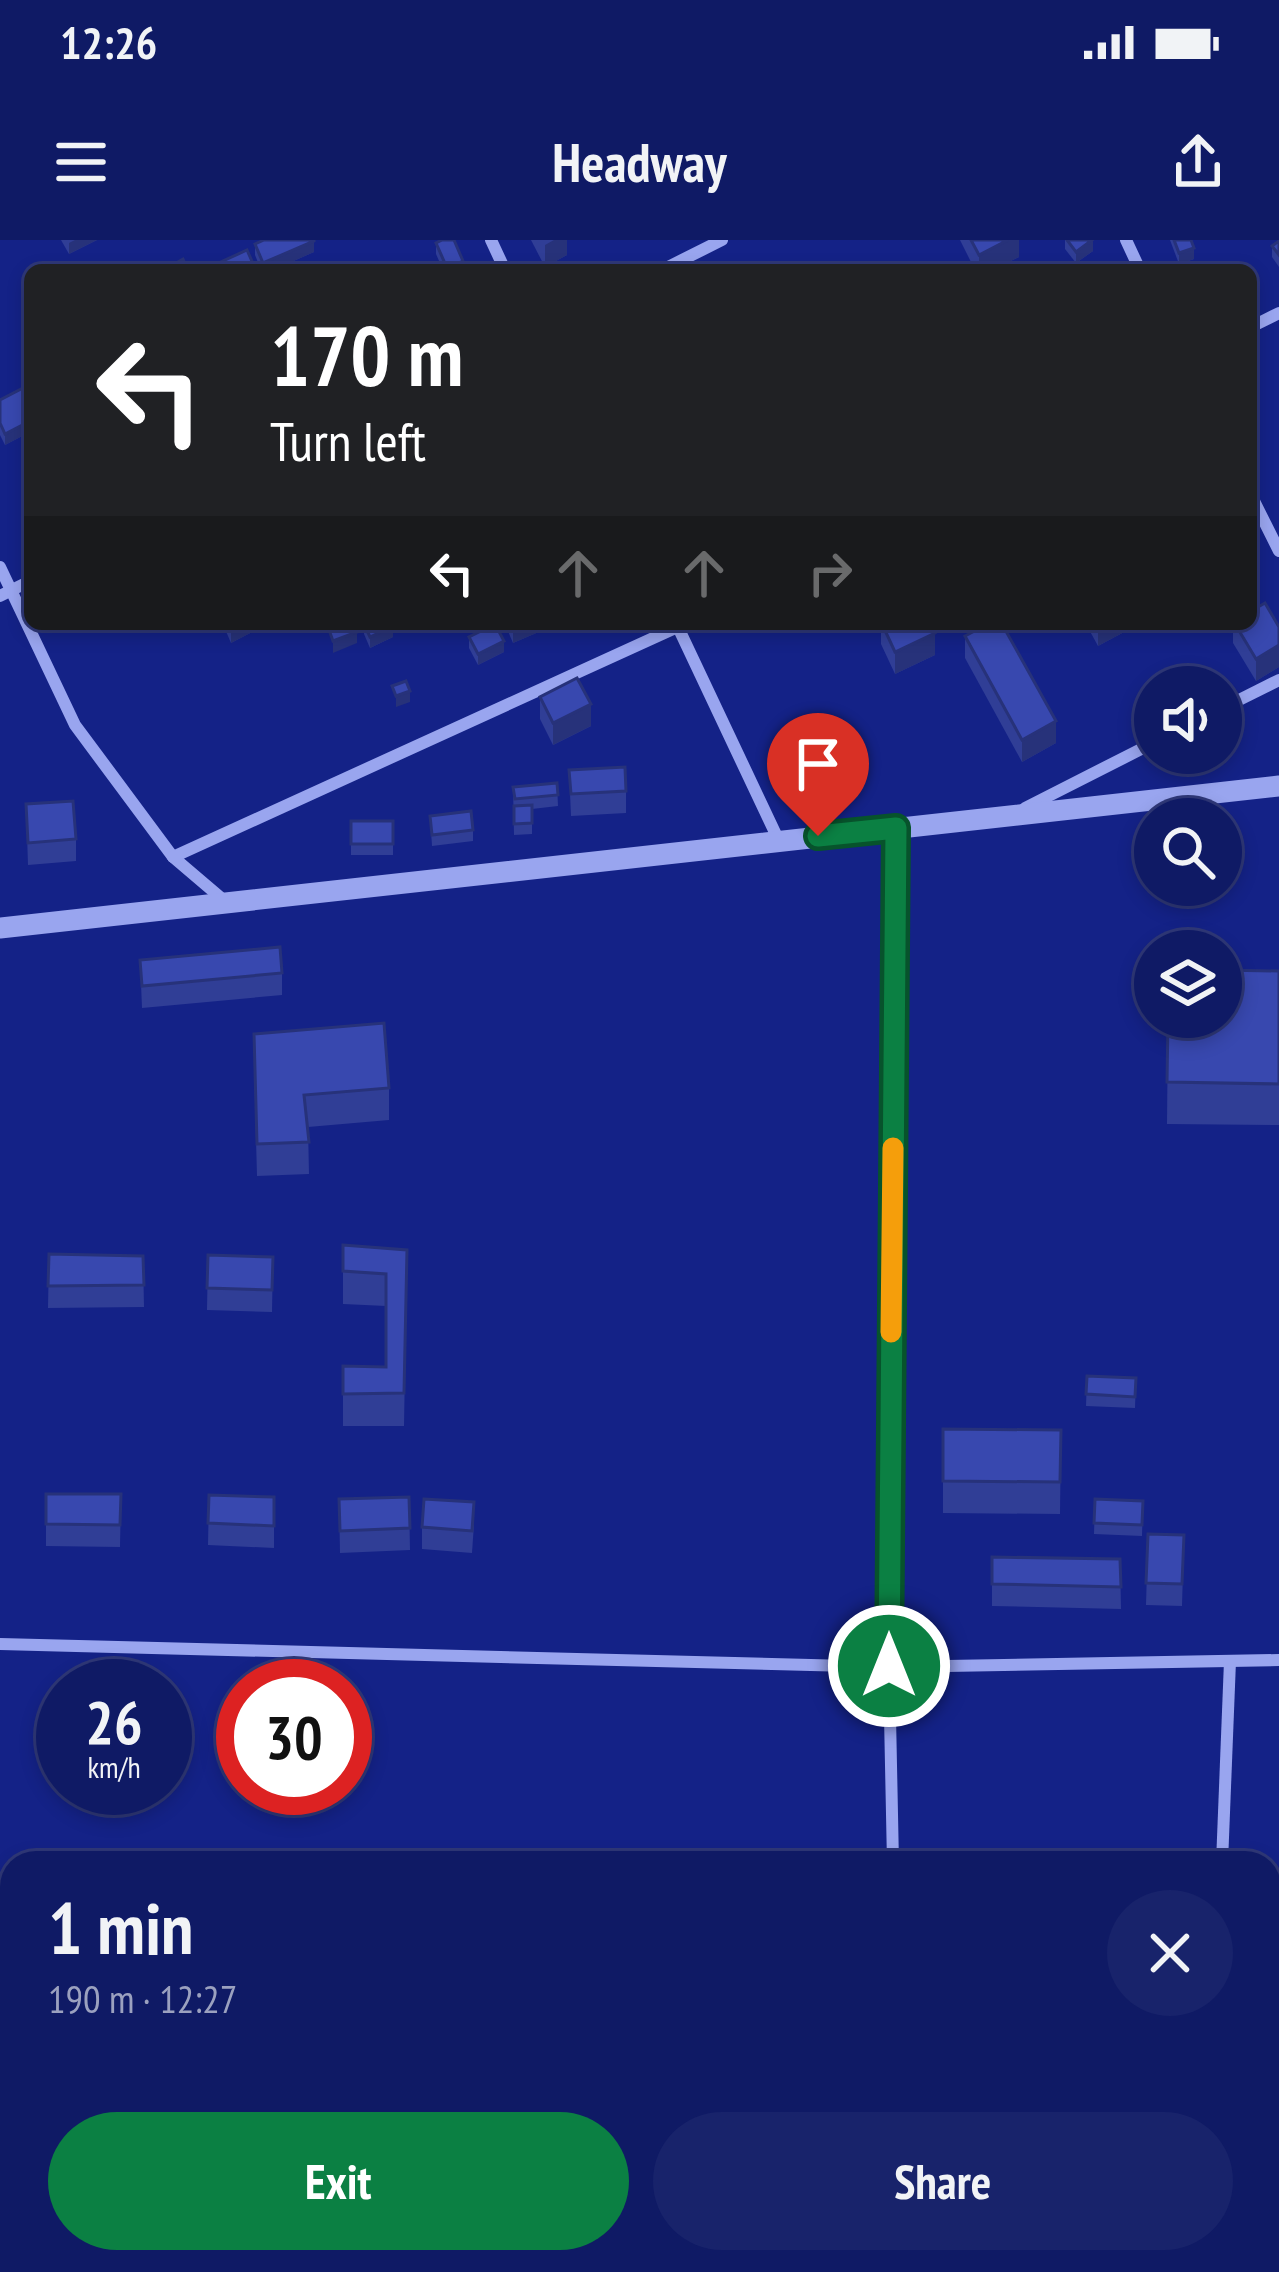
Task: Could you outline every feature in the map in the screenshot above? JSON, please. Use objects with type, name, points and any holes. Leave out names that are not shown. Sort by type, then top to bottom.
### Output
[{"type":"street","points":[[674,264],[722,240]]},
{"type":"street","points":[[1257,507],[1279,551]]},
{"type":"street","points":[[0,567],[6,593],[24,627]]},
{"type":"street","points":[[25,630],[75,725],[173,857],[228,904]]},
{"type":"street","points":[[173,857],[669,630]]},
{"type":"street","points":[[682,630],[779,841]]},
{"type":"street","points":[[1242,699],[1279,680]]},
{"type":"street","points":[[1008,816],[1134,753]]},
{"type":"street","points":[[0,928],[1279,786]]},
{"type":"street","points":[[893,1851],[889,1666],[896,828]]},
{"type":"street","points":[[0,1644],[889,1666],[1279,1660]]},
{"type":"street","points":[[1222,1851],[1230,1661]]},
{"type":"building","points":[[454,240],[463,261],[445,264],[436,243]]},
{"type":"building","points":[[971,240],[1008,240],[979,255]]},
{"type":"building","points":[[1067,240],[1092,240],[1076,252]]},
{"type":"building","points":[[1174,240],[1191,240],[1194,248],[1179,253]]},
{"type":"building","points":[[314,241],[263,263],[255,244]]},
{"type":"building","points":[[247,250],[253,264],[216,264]]},
{"type":"building","points":[[24,390],[24,424],[5,434],[0,423],[0,400]]},
{"type":"building","points":[[1265,603],[1279,627],[1279,645],[1256,659],[1239,630],[1257,630],[1257,608]]},
{"type":"building","points":[[329,630],[356,630],[357,632],[333,641]]},
{"type":"building","points":[[498,630],[504,641],[478,654],[469,637]]},
{"type":"building","points":[[885,630],[934,630],[935,633],[895,652]]},
{"type":"building","points":[[976,630],[1005,630],[1056,721],[1022,740],[965,636]]},
{"type":"building","points":[[577,678],[591,704],[553,723],[540,697]]},
{"type":"building","points":[[406,681],[410,691],[396,696],[392,686]]},
{"type":"building","points":[[625,767],[626,791],[571,794],[569,770]]},
{"type":"building","points":[[557,783],[558,795],[515,799],[513,787]]},
{"type":"building","points":[[73,801],[76,839],[28,843],[26,804]]},
{"type":"building","points":[[532,805],[532,823],[514,824],[514,806]]},
{"type":"building","points":[[471,811],[473,830],[432,835],[430,816]]},
{"type":"building","points":[[351,821],[393,821],[393,844],[351,844]]},
{"type":"building","points":[[280,947],[282,973],[142,986],[140,960]]},
{"type":"building","points":[[1242,970],[1279,971],[1279,1084],[1167,1082],[1168,1038],[1242,1038]]},
{"type":"building","points":[[384,1023],[389,1088],[304,1095],[309,1142],[257,1144],[254,1034]]},
{"type":"building","points":[[343,1245],[407,1250],[404,1393],[343,1394],[343,1366],[386,1367],[386,1274],[343,1271]]},
{"type":"building","points":[[49,1254],[143,1256],[144,1285],[48,1286]]},
{"type":"building","points":[[208,1255],[273,1257],[272,1290],[207,1288]]},
{"type":"building","points":[[1087,1376],[1136,1378],[1135,1397],[1086,1394]]},
{"type":"building","points":[[943,1429],[1061,1430],[1060,1482],[943,1481]]},
{"type":"building","points":[[46,1494],[121,1494],[120,1525],[46,1524]]},
{"type":"building","points":[[209,1495],[274,1497],[274,1526],[208,1523]]},
{"type":"building","points":[[409,1497],[410,1528],[340,1531],[339,1499]]},
{"type":"building","points":[[424,1499],[474,1502],[472,1531],[422,1527]]},
{"type":"building","points":[[1095,1499],[1143,1501],[1142,1525],[1094,1523]]},
{"type":"building","points":[[1148,1534],[1184,1535],[1182,1584],[1146,1583]]},
{"type":"building","points":[[992,1557],[1120,1559],[1121,1587],[992,1584]]},
{"type":"slow traffic","points":[[891,1332],[893,1148]]},
{"type":"route","points":[[818,836],[896,828],[889,1666]]}]
